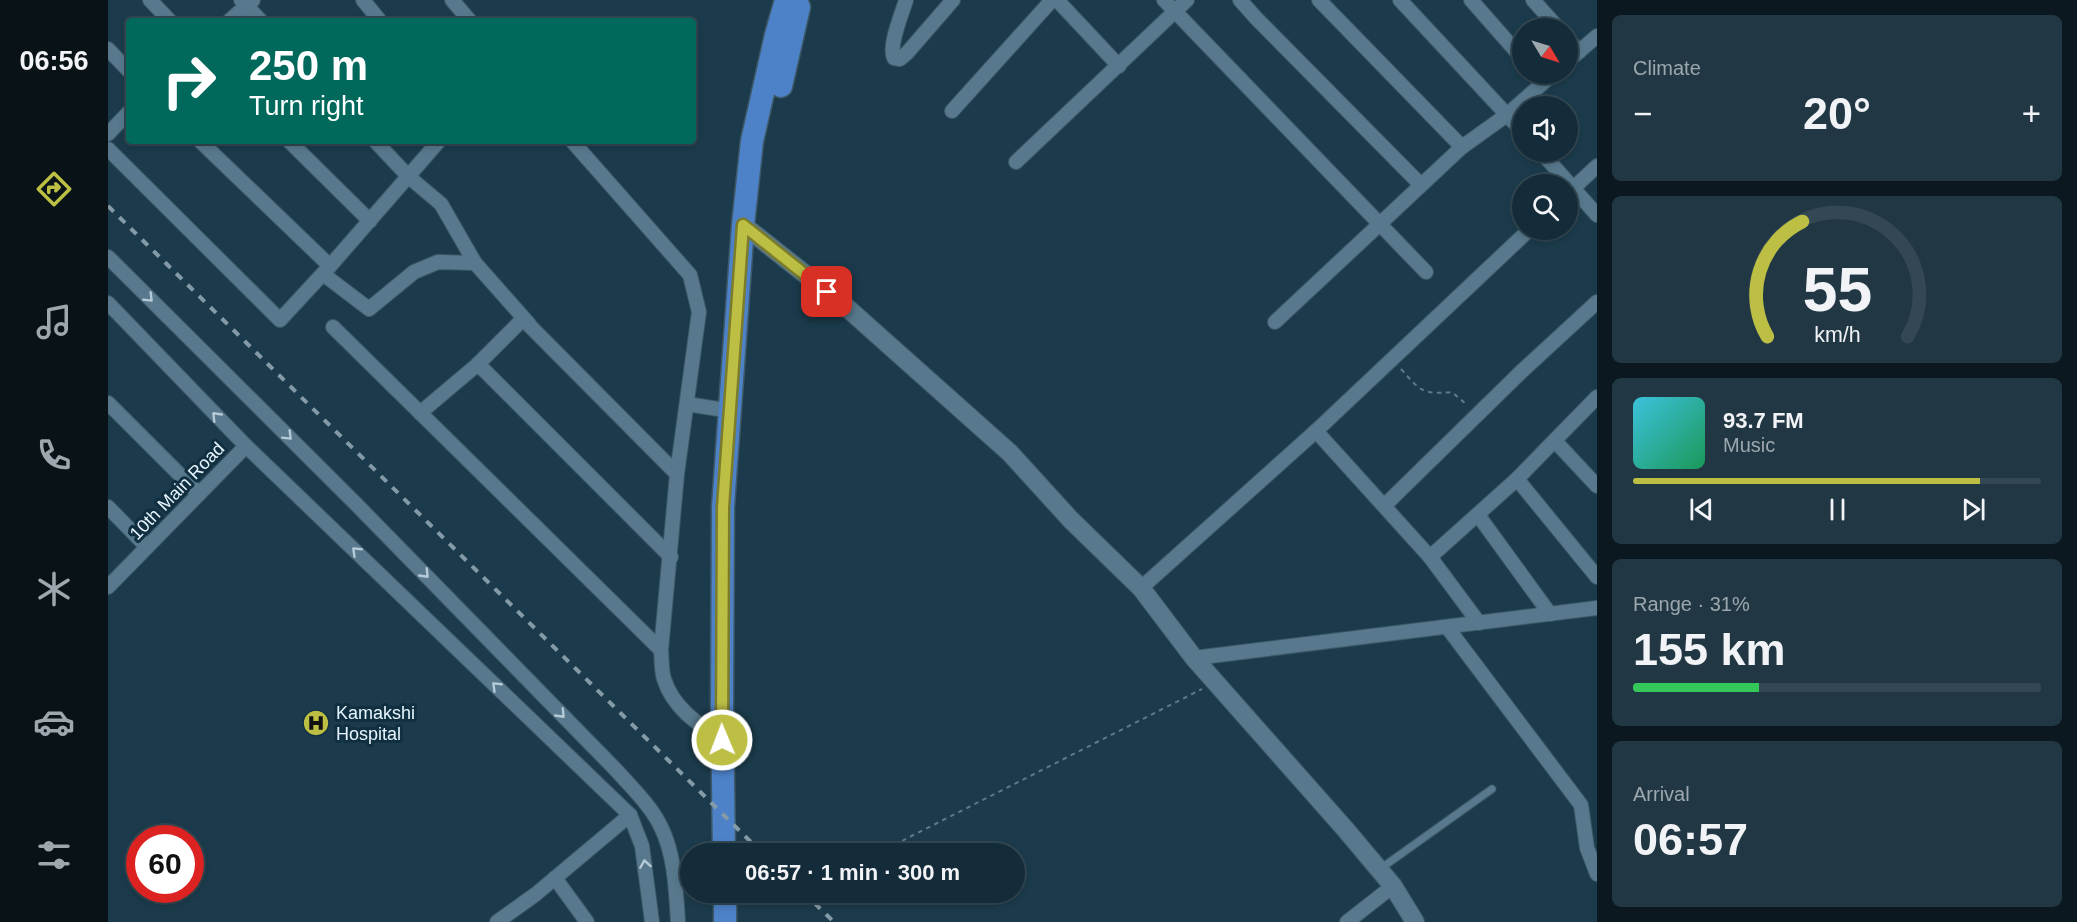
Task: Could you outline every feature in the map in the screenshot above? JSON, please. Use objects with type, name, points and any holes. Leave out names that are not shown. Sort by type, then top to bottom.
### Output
[{"type":"main road","points":[[724,843],[723,507],[743,225],[752,141],[786,0]]},
{"type":"main road","points":[[748,183],[766,145],[801,0]]},
{"type":"main road","points":[[725,903],[725,922]]},
{"type":"street","points":[[150,0],[167,18]]},
{"type":"street","points":[[363,0],[378,18]]},
{"type":"street","points":[[452,0],[467,18]]},
{"type":"street","points":[[906,0],[893,43],[894,58],[900,59],[952,0]]},
{"type":"street","points":[[952,111],[1055,0],[1119,66]]},
{"type":"street","points":[[1164,0],[1426,272]]},
{"type":"street","points":[[1016,162],[1187,0]]},
{"type":"street","points":[[1240,0],[1421,185]]},
{"type":"street","points":[[1319,0],[1462,147]]},
{"type":"street","points":[[1400,0],[1512,119]]},
{"type":"street","points":[[1471,0],[1512,46]]},
{"type":"street","points":[[1533,0],[1549,18]]},
{"type":"street","points":[[232,18],[247,2],[259,18]]},
{"type":"street","points":[[1579,52],[1597,36]]},
{"type":"street","points":[[108,49],[126,68]]},
{"type":"street","points":[[1275,322],[1462,147],[1508,114],[1537,84]]},
{"type":"street","points":[[108,134],[126,115]]},
{"type":"street","points":[[203,144],[326,270],[369,309],[414,272],[438,262],[476,263]]},
{"type":"street","points":[[292,144],[370,221]]},
{"type":"street","points":[[378,144],[409,177],[441,204],[476,263],[530,325],[677,474]]},
{"type":"street","points":[[108,148],[280,320],[436,144]]},
{"type":"street","points":[[575,144],[690,275],[699,312],[677,474],[661,650],[663,677],[674,701],[695,722],[722,740]]},
{"type":"street","points":[[1549,162],[1558,174]]},
{"type":"street","points":[[1578,184],[1597,166]]},
{"type":"street","points":[[1578,197],[1597,215]]},
{"type":"street","points":[[743,225],[844,305],[1010,453],[1071,520],[1141,588],[1194,658],[1393,886],[1415,922]]},
{"type":"street","points":[[1141,588],[1316,431],[1519,240]]},
{"type":"street","points":[[108,257],[355,503],[610,763],[641,798],[660,826],[671,853],[678,922]]},
{"type":"street","points":[[1385,505],[1522,371],[1597,302]]},
{"type":"street","points":[[108,303],[246,446],[630,814],[642,846],[652,922]]},
{"type":"street","points":[[420,413],[478,364],[523,319],[530,325]]},
{"type":"street","points":[[333,327],[661,650]]},
{"type":"street","points":[[478,364],[671,557]]},
{"type":"street","points":[[1430,557],[1517,479],[1597,398]]},
{"type":"street","points":[[108,403],[199,494]]},
{"type":"street","points":[[687,404],[731,411]]},
{"type":"street","points":[[1316,431],[1430,557],[1479,623]]},
{"type":"street","points":[[1555,441],[1597,486]]},
{"type":"street","name":"10th Main Road","points":[[108,587],[246,446]]},
{"type":"street","points":[[1517,479],[1597,577]]},
{"type":"street","points":[[108,507],[147,547]]},
{"type":"street","points":[[1478,515],[1550,614]]},
{"type":"street","points":[[1194,658],[1597,608]]},
{"type":"street","points":[[1447,627],[1581,806],[1587,848],[1597,874]]},
{"type":"street","points":[[496,922],[555,878],[630,814]]},
{"type":"street","points":[[555,878],[587,922]]},
{"type":"street","points":[[1347,922],[1393,886]]},
{"type":"lane","points":[[1378,870],[1492,789]]},
{"type":"path","points":[[1393,360],[1421,391],[1436,394],[1452,392],[1478,415]]},
{"type":"path","points":[[898,843],[1216,682]]},
{"type":"railway","points":[[108,206],[752,843]]},
{"type":"railway","points":[[814,903],[834,922]]},
{"type":"place","name":"Kamakshi Hospital","points":[[316,723]]},
{"type":"route","points":[[722,740],[723,507],[743,225],[827,292]]}]
